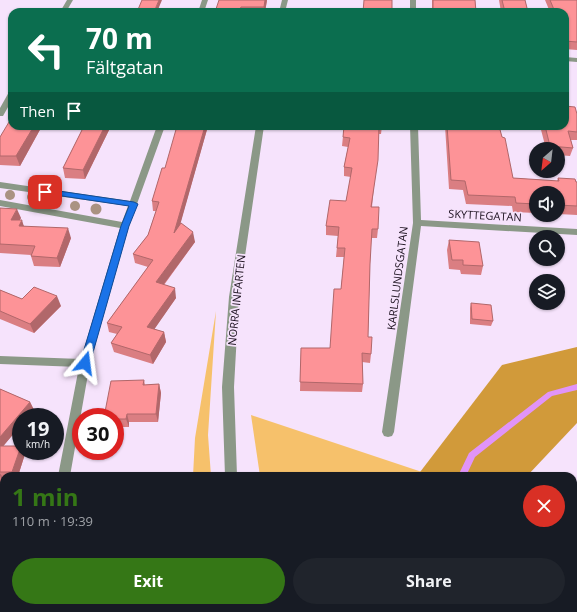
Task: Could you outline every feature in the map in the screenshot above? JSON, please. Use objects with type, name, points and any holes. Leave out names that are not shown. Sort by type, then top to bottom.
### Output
[{"type":"street","points":[[0,114],[8,101]]},
{"type":"street","points":[[65,472],[85,363],[125,226],[161,130]]},
{"type":"street","name":"NORRA INFARTEN","points":[[231,472],[228,387],[234,297],[259,130]]},
{"type":"street","name":"KARLSLUNDSGATAN","points":[[388,432],[417,223],[414,130]]},
{"type":"street","points":[[0,185],[134,204]]},
{"type":"street","points":[[0,203],[125,226]]},
{"type":"street","name":"SKYTTEGATAN","points":[[417,223],[577,232]]},
{"type":"street","points":[[0,360],[85,363]]},
{"type":"shaded area","points":[[216,311],[208,435],[211,472],[193,472],[195,438]]},
{"type":"shaded area","points":[[577,347],[577,423],[531,472],[420,472],[502,365]]},
{"type":"shaded area","points":[[251,415],[422,472],[259,472]]},
{"type":"building","points":[[142,0],[159,0],[156,8],[139,8]]},
{"type":"building","points":[[219,0],[265,0],[264,7],[216,8]]},
{"type":"building","points":[[364,0],[392,0],[392,8],[363,8]]},
{"type":"building","points":[[433,0],[475,0],[476,8],[433,8]]},
{"type":"building","points":[[502,0],[525,0],[527,8],[504,8]]},
{"type":"building","points":[[550,0],[577,0],[577,42],[569,41],[569,8],[553,8]]},
{"type":"building","points":[[569,106],[575,107],[577,114],[577,132],[568,131],[573,148],[565,147],[565,142],[549,142],[546,130],[569,130]]},
{"type":"building","points":[[8,124],[8,130],[32,130],[16,156],[0,156],[0,137]]},
{"type":"building","points":[[82,130],[103,130],[83,170],[63,168]]},
{"type":"building","points":[[176,130],[204,130],[174,233],[181,223],[193,232],[156,282],[175,288],[147,327],[164,332],[150,355],[111,343],[122,327],[107,323],[153,260],[133,254],[148,235],[159,202],[152,201],[162,168],[165,168]]},
{"type":"building","points":[[344,130],[379,130],[378,160],[371,207],[379,207],[378,229],[372,229],[370,264],[368,337],[372,337],[371,354],[362,353],[363,384],[300,382],[301,348],[330,348],[334,289],[341,289],[345,248],[337,248],[339,227],[326,226],[330,200],[346,201],[352,168],[344,167],[350,138],[343,137]]},
{"type":"building","points":[[447,130],[500,130],[502,137],[505,138],[513,178],[559,181],[558,178],[575,179],[577,182],[577,206],[565,205],[565,186],[529,186],[529,204],[516,203],[515,197],[468,195],[465,181],[451,180]]},
{"type":"building","points":[[0,208],[17,209],[11,220],[22,220],[19,226],[68,228],[57,258],[31,256],[35,246],[0,244]]},
{"type":"building","points":[[449,240],[479,242],[483,266],[463,265],[463,260],[452,260]]},
{"type":"building","points":[[34,287],[57,296],[30,324],[0,311],[0,290],[22,299]]},
{"type":"building","points":[[471,303],[491,305],[493,321],[472,319]]},
{"type":"building","points":[[144,380],[143,385],[159,384],[156,414],[127,414],[126,419],[124,419],[124,408],[106,408],[111,381]]},
{"type":"building","points":[[0,389],[30,402],[25,408],[12,408],[12,423],[0,437]]},
{"type":"building","points":[[0,446],[12,446],[12,460],[16,460],[12,472],[0,472]]},
{"type":"waterway","points":[[464,472],[472,455],[550,394],[577,387]]},
{"type":"route","points":[[45,192],[134,204],[125,226],[85,363]]}]
